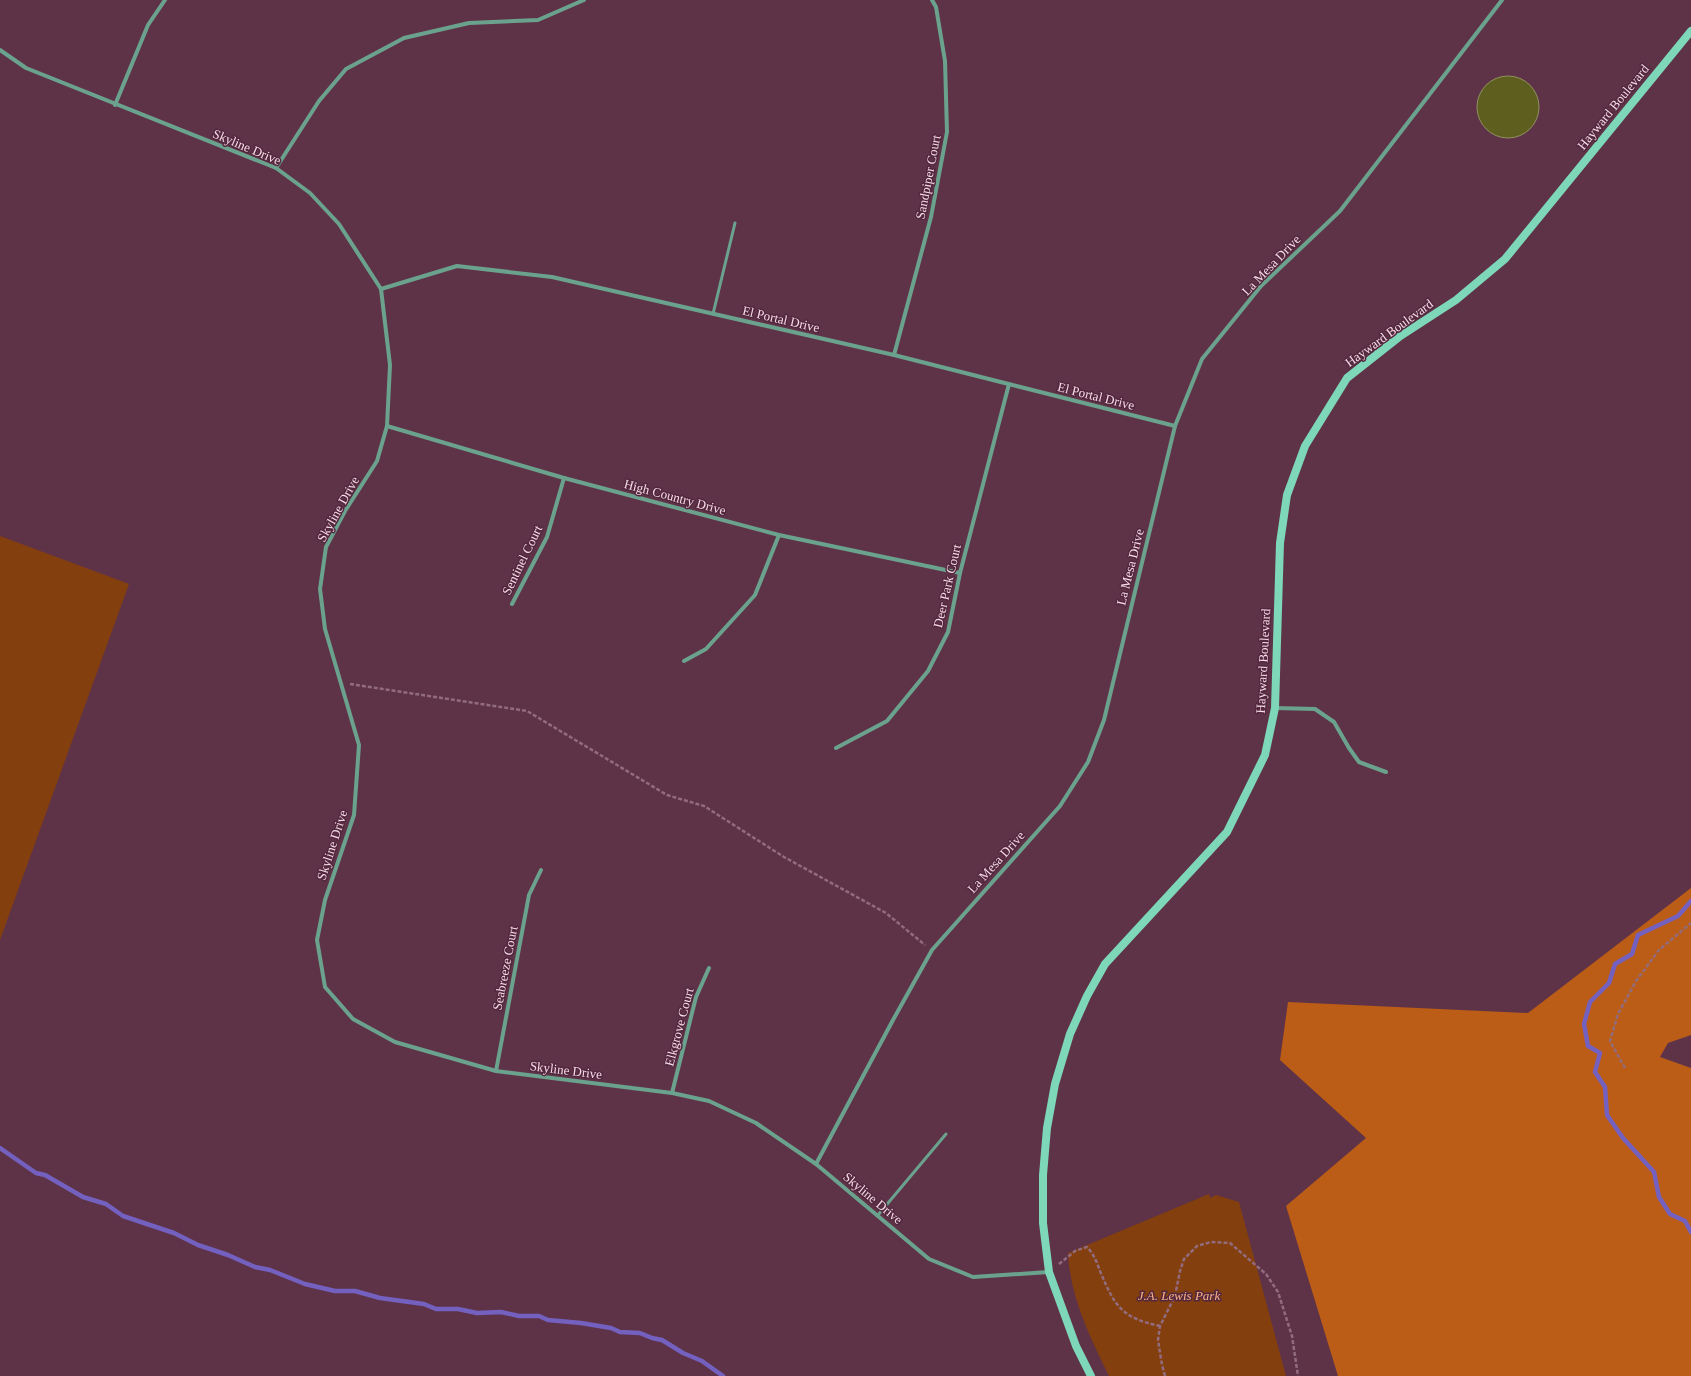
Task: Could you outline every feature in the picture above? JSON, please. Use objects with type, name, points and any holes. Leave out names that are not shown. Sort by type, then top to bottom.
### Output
[{"type":"main road","name":"Hayward Boulevard","points":[[1091,1376],[1076,1346],[1049,1272],[1043,1223],[1043,1175],[1047,1128],[1055,1084],[1070,1034],[1087,996],[1105,964],[1227,832],[1265,755],[1275,708],[1280,543],[1287,495],[1306,446],[1347,378],[1398,337],[1456,300],[1505,259],[1691,31]]},
{"type":"street","points":[[115,105],[148,25],[164,0]]},
{"type":"street","points":[[276,168],[319,101],[346,69],[404,38],[469,23],[538,20],[584,0]]},
{"type":"street","name":"Sandpiper Court","points":[[894,355],[931,217],[947,132],[945,61],[936,7],[932,0]]},
{"type":"street","name":"La Mesa Drive","points":[[816,1164],[932,950],[1060,806],[1088,762],[1104,720],[1175,426],[1202,359],[1262,286],[1340,211],[1502,0]]},
{"type":"street","name":"Skyline Drive","points":[[0,50],[26,68],[115,105],[276,168],[310,193],[339,224],[380,289],[390,365],[387,426],[377,461],[345,511],[326,547],[320,589],[325,628],[359,745],[354,815],[325,900],[317,940],[325,987],[353,1019],[395,1042],[496,1071],[672,1093],[709,1101],[756,1123],[816,1164],[930,1259],[973,1277],[1049,1272]]},
{"type":"street","name":"El Portal Drive","points":[[380,289],[457,266],[552,277],[894,355],[1175,426]]},
{"type":"street","name":"Deer Park Court","points":[[836,748],[887,720],[928,671],[948,632],[960,573],[1009,384]]},
{"type":"street","name":"High Country Drive","points":[[387,426],[564,478],[779,535],[960,573]]},
{"type":"street","name":"Sentinel Court","points":[[512,604],[547,536],[564,478]]},
{"type":"street","points":[[684,661],[706,649],[756,595],[779,535]]},
{"type":"street","points":[[1275,708],[1314,709],[1334,722],[1359,762],[1386,772]]},
{"type":"street","name":"Seabreeze Court","points":[[496,1071],[529,895],[541,870]]},
{"type":"street","name":"Elkgrove Court","points":[[672,1093],[696,997],[708,968]]},
{"type":"lane","points":[[713,314],[735,223]]},
{"type":"lane","points":[[878,1215],[946,1134]]},
{"type":"path","points":[[342,683],[527,711],[667,794],[704,806],[784,857],[886,913],[932,950]]},
{"type":"path","points":[[1625,1068],[1610,1041],[1618,1014],[1636,981],[1659,950],[1691,923]]},
{"type":"path","points":[[1165,1376],[1158,1340],[1160,1326],[1175,1296],[1184,1259],[1197,1246],[1211,1242],[1230,1243],[1266,1274],[1278,1292],[1292,1336],[1298,1376]]},
{"type":"path","points":[[1049,1272],[1075,1251],[1087,1247],[1092,1252],[1106,1286],[1122,1310],[1143,1322],[1160,1326]]},
{"type":"green space","points":[[0,536],[129,584],[0,940]]},
{"type":"green space","name":"J.A. Lewis Park","points":[[1209,1194],[1210,1198],[1216,1195],[1239,1202],[1286,1376],[1109,1376],[1088,1332],[1077,1301],[1068,1253]]},
{"type":"shaded area","points":[[1691,888],[1691,1035],[1668,1043],[1660,1057],[1691,1068],[1691,1376],[1338,1376],[1286,1206],[1366,1138],[1280,1060],[1288,1002],[1528,1013]]},
{"type":"building","points":[[1502,76],[1514,76],[1530,85],[1537,95],[1539,107],[1537,119],[1530,129],[1514,138],[1502,138],[1491,133],[1482,124],[1477,113],[1477,101],[1482,90],[1491,81]]},
{"type":"waterway","points":[[1691,901],[1678,916],[1638,935],[1632,954],[1615,964],[1609,983],[1590,1002],[1584,1024],[1588,1046],[1600,1053],[1595,1072],[1605,1087],[1607,1115],[1623,1138],[1654,1172],[1659,1197],[1670,1214],[1685,1221],[1691,1232]]},
{"type":"waterway","points":[[0,1148],[36,1173],[45,1175],[83,1197],[106,1204],[123,1216],[174,1233],[198,1245],[305,1284],[335,1291],[355,1291],[380,1298],[424,1304],[436,1309],[458,1309],[477,1313],[501,1312],[519,1316],[539,1316],[548,1320],[581,1323],[611,1328],[620,1332],[640,1333],[662,1340],[683,1353],[702,1361],[723,1376]]}]
